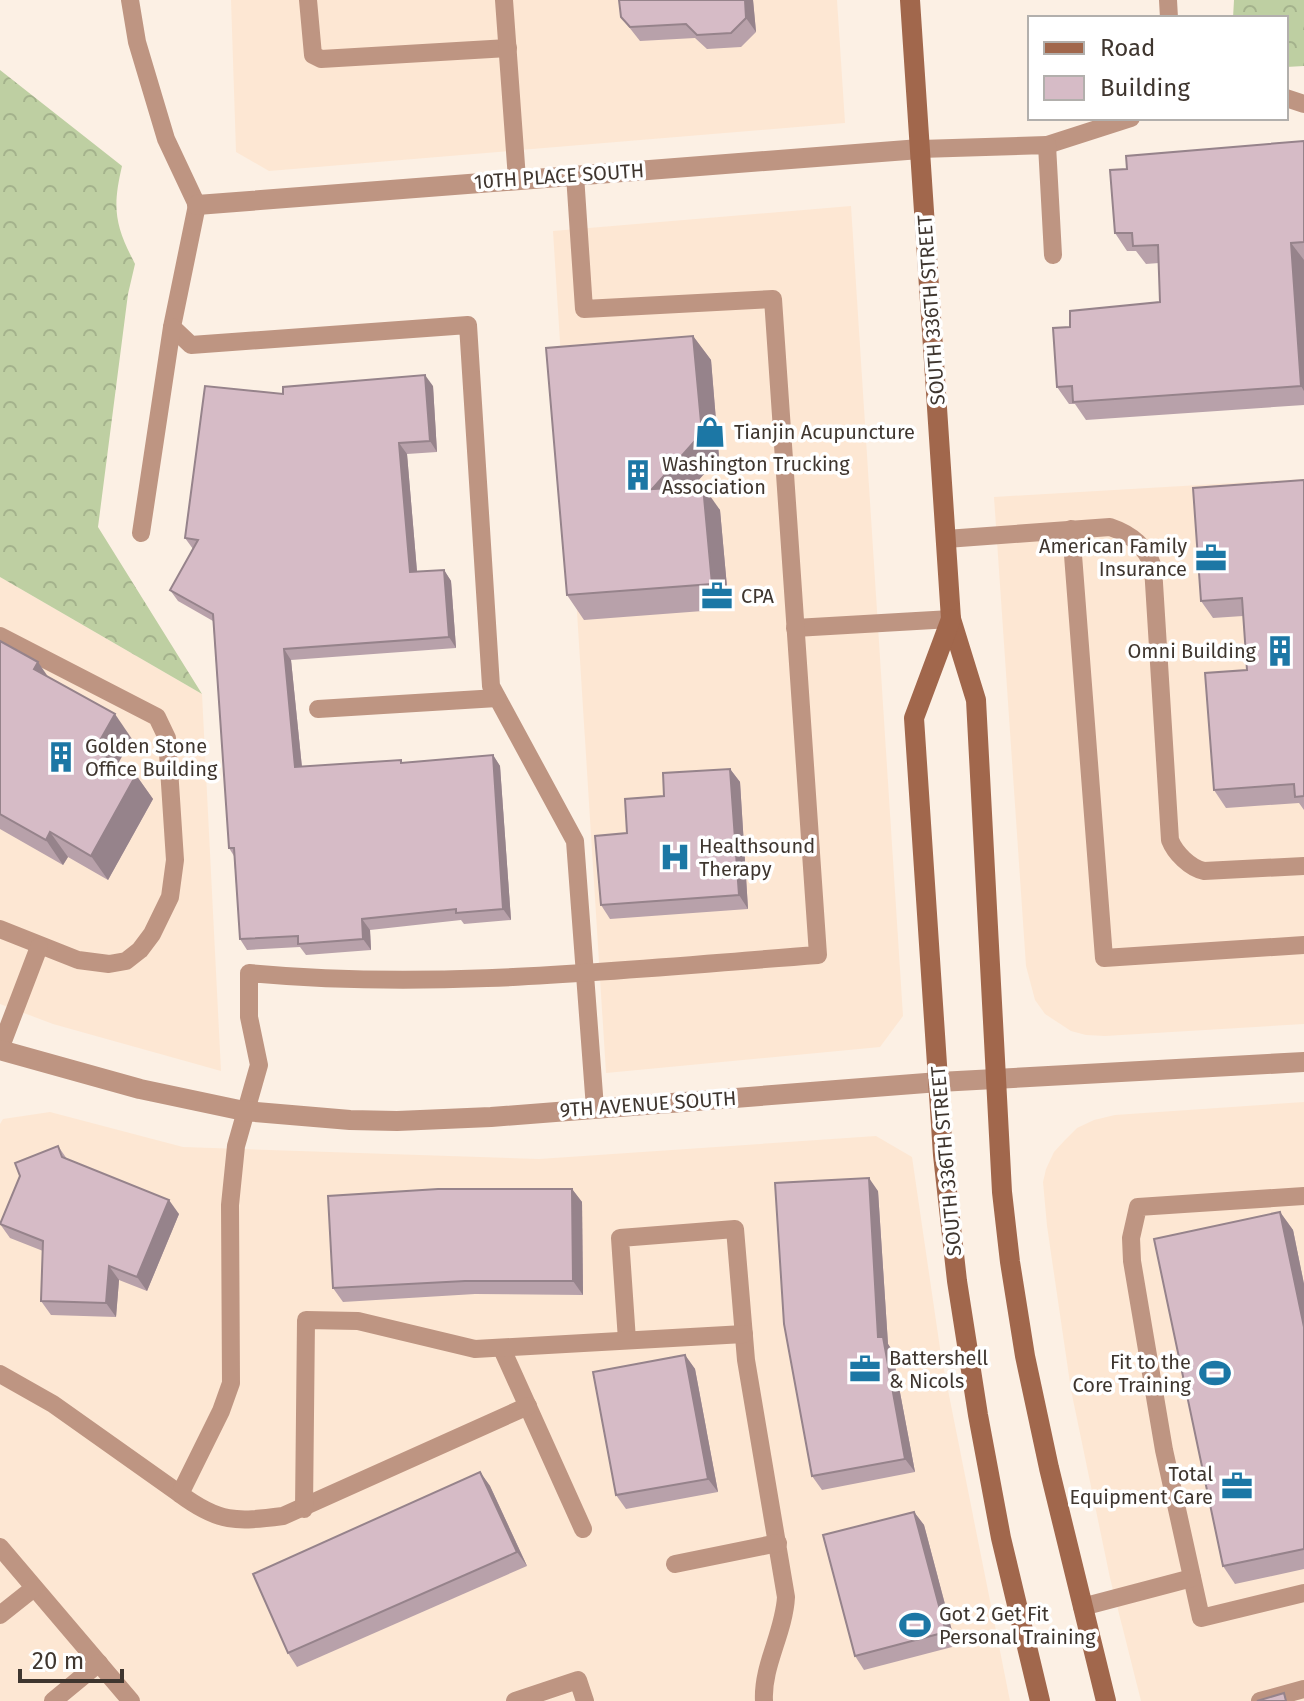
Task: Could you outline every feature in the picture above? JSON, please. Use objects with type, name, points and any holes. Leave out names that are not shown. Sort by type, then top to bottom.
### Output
[{"type":"main road","name":"SOUTH 336TH STREET","points":[[910,0],[951,619],[976,700],[1002,1192],[1010,1262],[1025,1356],[1106,1701]]},
{"type":"main road","name":"SOUTH 336TH STREET","points":[[951,619],[914,718],[943,1155],[957,1281],[978,1415],[1001,1538],[1040,1701]]},
{"type":"street","name":"10TH PLACE SOUTH","points":[[197,205],[920,149]]},
{"type":"street","name":"9TH AVENUE SOUTH","points":[[0,1050],[140,1089],[244,1111],[397,1121],[939,1082],[1304,1062]]},
{"type":"lane","points":[[130,0],[143,66],[166,139],[197,205],[172,327],[141,533]]},
{"type":"lane","points":[[308,0],[311,47],[313,55],[321,59],[508,48]]},
{"type":"lane","points":[[504,0],[517,179]]},
{"type":"lane","points":[[920,149],[1047,145],[1125,120]]},
{"type":"lane","points":[[1047,145],[1053,255]]},
{"type":"lane","points":[[180,1494],[221,1411],[231,1383],[230,1205],[236,1146],[259,1065],[249,1017],[249,973],[414,980],[585,972],[818,955],[773,299],[584,309],[575,175]]},
{"type":"lane","points":[[172,327],[191,345],[468,325],[491,686],[575,841],[595,1108]]},
{"type":"lane","points":[[946,539],[1110,527],[1138,542],[1150,557],[1153,567],[1170,840],[1173,847],[1195,869],[1204,871],[1304,866]]},
{"type":"lane","points":[[1071,529],[1104,958],[1304,945]]},
{"type":"lane","points":[[795,628],[951,619]]},
{"type":"lane","points":[[0,636],[157,717],[167,738],[175,860],[170,897],[152,934],[140,950],[126,961],[109,964],[78,960],[0,929]]},
{"type":"lane","points":[[318,709],[497,698]]},
{"type":"lane","points":[[0,1050],[39,947]]},
{"type":"lane","points":[[1304,1196],[1138,1207],[1131,1238],[1132,1261],[1164,1450],[1201,1618],[1304,1593]]},
{"type":"lane","points":[[627,1340],[620,1238],[735,1229],[746,1360],[786,1597],[764,1683],[764,1701]]},
{"type":"lane","points":[[304,1509],[306,1320],[358,1321],[463,1348],[502,1349],[744,1334]]},
{"type":"lane","points":[[502,1349],[583,1529]]},
{"type":"lane","points":[[0,1374],[53,1404],[203,1511],[225,1519],[261,1519],[304,1509],[528,1406]]},
{"type":"lane","points":[[675,1564],[778,1543]]},
{"type":"lane","points":[[0,1547],[131,1701]]},
{"type":"lane","points":[[1082,1607],[1192,1578]]},
{"type":"lane","points":[[0,1615],[34,1588]]},
{"type":"lane","points":[[53,1701],[99,1663]]},
{"type":"lane","points":[[515,1701],[578,1680],[585,1701]]},
{"type":"lane","points":[[1260,1701],[1304,1689]]},
{"type":"shaded area","points":[[231,0],[837,0],[845,123],[269,171],[236,152]]},
{"type":"shaded area","points":[[851,206],[903,1016],[880,1047],[606,1073],[553,231]]},
{"type":"shaded area","points":[[1304,479],[1304,1024],[1105,1036],[1071,1031],[1045,1014],[1035,1000],[1026,966],[994,497]]},
{"type":"shaded area","points":[[0,577],[202,694],[221,1071],[53,1024],[0,1004]]},
{"type":"shaded area","points":[[1304,1102],[1304,1701],[1141,1701],[1110,1578],[1071,1390],[1047,1226],[1043,1182],[1046,1169],[1054,1152],[1065,1140],[1077,1128],[1094,1120],[1115,1115]]},
{"type":"shaded area","points":[[50,1112],[183,1147],[539,1159],[876,1136],[912,1157],[941,1355],[1010,1701],[0,1701],[0,1124],[3,1119]]},
{"type":"green space","points":[[1234,0],[1304,0],[1304,66],[1288,67],[1288,16],[1233,16]]},
{"type":"green space","points":[[0,70],[122,166],[117,216],[135,264],[128,294],[98,527],[202,694],[0,577]]},
{"type":"building","points":[[619,0],[745,0],[746,18],[731,33],[697,35],[686,24],[630,27],[621,17]]},
{"type":"building","points":[[1304,141],[1304,242],[1291,243],[1301,386],[1073,402],[1072,386],[1057,387],[1053,328],[1070,327],[1070,311],[1160,302],[1158,245],[1133,246],[1132,233],[1115,233],[1110,170],[1127,169],[1126,156]]},
{"type":"building","name":"Washington Trucking Association","points":[[693,336],[702,433],[652,489],[703,486],[712,584],[567,595],[546,348]]},
{"type":"building","points":[[425,375],[430,441],[399,443],[410,572],[444,570],[449,637],[284,649],[295,767],[401,760],[401,763],[493,755],[503,909],[456,913],[456,909],[362,919],[363,939],[298,944],[298,936],[240,939],[234,848],[229,848],[213,614],[170,590],[198,540],[185,538],[205,386],[283,394],[283,387]]},
{"type":"building","name":"Omni Building","points":[[1304,480],[1304,796],[1295,797],[1294,784],[1214,790],[1205,673],[1247,670],[1242,598],[1201,601],[1193,488]]},
{"type":"building","name":"Golden Stone Office Building","points":[[0,641],[38,662],[34,669],[115,714],[94,751],[136,775],[91,856],[50,832],[46,840],[0,814]]},
{"type":"building","name":"Healthsound Therapy","points":[[730,769],[739,895],[601,905],[595,836],[627,833],[625,799],[664,796],[663,773]]},
{"type":"building","points":[[58,1146],[62,1157],[169,1200],[137,1277],[109,1266],[106,1303],[41,1301],[43,1241],[0,1224],[20,1176],[15,1163]]},
{"type":"building","points":[[869,1178],[878,1337],[883,1337],[905,1459],[812,1476],[784,1324],[775,1183]]},
{"type":"building","points":[[438,1189],[572,1189],[573,1281],[465,1281],[333,1288],[328,1196]]},
{"type":"building","points":[[1280,1212],[1304,1327],[1304,1549],[1223,1566],[1154,1239]]},
{"type":"building","points":[[685,1355],[708,1479],[616,1495],[593,1372]]},
{"type":"building","points":[[480,1472],[517,1552],[288,1653],[253,1574]]},
{"type":"building","points":[[914,1512],[946,1632],[855,1656],[823,1535]]},
{"type":"building","points":[[1284,1693],[1286,1701],[1257,1701]]},
{"type":"place","name":"Tianjin Acupuncture","points":[[710,432]]},
{"type":"place","name":"Washington Trucking Association","points":[[638,475]]},
{"type":"place","name":"American Family Insurance","points":[[1211,558]]},
{"type":"place","name":"CPA","points":[[717,596]]},
{"type":"place","name":"Omni Building","points":[[1280,651]]},
{"type":"place","name":"Golden Stone Office Building","points":[[61,757]]},
{"type":"place","name":"Healthsound Therapy","points":[[675,857]]},
{"type":"place","name":"Battershell & Nicols","points":[[865,1369]]},
{"type":"place","name":"Fit to the Core Training","points":[[1215,1373]]},
{"type":"place","name":"Total Equipment Care","points":[[1237,1486]]},
{"type":"place","name":"Got 2 Get Fit Personal Training","points":[[915,1625]]}]
